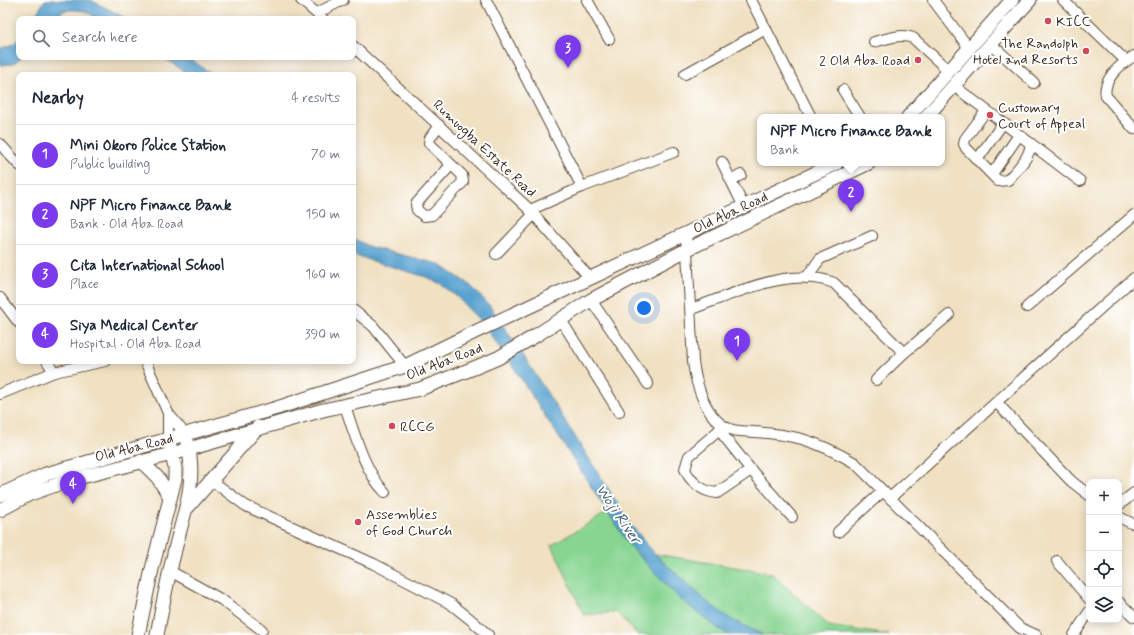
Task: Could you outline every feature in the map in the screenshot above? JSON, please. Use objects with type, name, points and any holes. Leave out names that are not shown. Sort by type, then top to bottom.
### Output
[{"type":"main road","points":[[911,114],[1012,0]]},
{"type":"main road","points":[[929,114],[1030,0]]},
{"type":"main road","name":"Old Aba Road","points":[[0,495],[46,474],[312,398],[405,366],[830,166]]},
{"type":"main road","name":"Old Aba Road","points":[[0,510],[30,494],[50,486],[172,454],[258,428],[345,406],[420,390],[498,358],[591,300],[688,249],[863,166]]},
{"type":"main road","points":[[186,510],[258,428]]},
{"type":"main road","points":[[157,635],[170,571],[191,489],[192,475],[189,449],[185,434]]},
{"type":"main road","points":[[138,635],[152,568],[175,474],[168,438]]},
{"type":"main road","points":[[141,461],[158,478],[170,498]]},
{"type":"street","points":[[301,0],[320,16],[343,0]]},
{"type":"street","points":[[486,0],[582,186]]},
{"type":"street","points":[[588,0],[609,39]]},
{"type":"street","points":[[751,0],[809,114]]},
{"type":"street","points":[[933,0],[969,48]]},
{"type":"street","points":[[1063,0],[1130,58],[1110,77],[1106,84],[1105,91],[1106,96],[1134,129]]},
{"type":"street","points":[[685,74],[766,29]]},
{"type":"street","points":[[874,42],[906,35],[913,38],[949,71]]},
{"type":"street","points":[[991,44],[1034,83]]},
{"type":"street","name":"Rumuogba Estate Road","points":[[356,49],[532,212],[590,278]]},
{"type":"street","points":[[954,86],[1080,181]]},
{"type":"street","points":[[843,90],[858,114]]},
{"type":"street","points":[[986,110],[965,139],[964,144],[977,160],[998,181],[1008,180],[1029,154],[1031,148],[1030,143]]},
{"type":"street","points":[[977,160],[1003,123]]},
{"type":"street","points":[[439,125],[430,138],[429,143],[462,175],[463,182],[432,215],[424,216],[417,210],[416,204],[451,165]]},
{"type":"street","points":[[992,174],[1019,135]]},
{"type":"street","points":[[0,144],[16,162]]},
{"type":"street","points":[[496,254],[532,212],[582,186],[674,152]]},
{"type":"street","points":[[722,162],[744,206]]},
{"type":"street","points":[[731,180],[741,175]]},
{"type":"street","points":[[1027,307],[1134,215]]},
{"type":"street","points":[[686,233],[696,383],[701,397],[751,470],[792,517]]},
{"type":"street","points":[[806,278],[820,259],[872,236]]},
{"type":"street","points":[[691,309],[774,281],[806,278],[820,279],[834,283],[904,353]]},
{"type":"street","points":[[838,532],[997,403],[1134,278]]},
{"type":"street","points":[[0,298],[16,319]]},
{"type":"street","points":[[591,300],[648,384]]},
{"type":"street","points":[[356,312],[374,326],[405,366]]},
{"type":"street","points":[[876,380],[904,353],[949,315]]},
{"type":"street","points":[[561,320],[620,412]]},
{"type":"street","points":[[49,364],[54,372]]},
{"type":"street","points":[[0,394],[54,372],[91,364]]},
{"type":"street","points":[[146,364],[168,413],[185,434]]},
{"type":"street","points":[[997,403],[1071,480],[1086,492]]},
{"type":"street","points":[[345,406],[356,438],[373,476],[379,486],[386,492]]},
{"type":"street","points":[[168,413],[168,438]]},
{"type":"street","points":[[722,428],[689,456],[685,469],[689,476],[702,488],[717,493],[751,470]]},
{"type":"street","points":[[722,428],[776,434],[802,439],[827,448],[855,463],[1020,628],[1036,635]]},
{"type":"street","points":[[212,481],[246,506],[374,564],[451,604],[488,635]]},
{"type":"street","points":[[1122,503],[1134,493]]},
{"type":"street","points":[[1122,519],[1131,524]]},
{"type":"street","points":[[1057,561],[1086,595]]},
{"type":"street","points":[[170,571],[222,600],[262,630]]},
{"type":"street","points":[[1122,605],[1134,617]]},
{"type":"street","points":[[1074,635],[1086,617]]},
{"type":"green space","points":[[608,512],[629,545],[679,598],[729,635],[638,635],[616,612],[584,615],[552,545]]},
{"type":"green space","points":[[655,554],[771,573],[829,626],[890,635],[763,635],[730,619],[706,601]]},
{"type":"water","points":[[45,0],[91,0],[121,16],[93,16],[85,11],[72,10],[63,11],[57,16],[35,16]]},
{"type":"water","points":[[16,42],[16,60],[18,60],[13,64],[0,65],[0,49],[14,44]]},
{"type":"water","points":[[167,60],[192,60],[209,72],[185,72]]},
{"type":"water","name":"Woji River","points":[[356,240],[370,247],[439,264],[471,286],[489,305],[523,355],[632,526],[655,554],[706,601],[730,619],[763,635],[729,635],[719,629],[679,598],[629,545],[510,362],[481,322],[457,297],[441,284],[426,277],[356,256]]},
{"type":"place","name":"KICC","points":[[1048,21]]},
{"type":"place","name":"The Randolph Hotel and Resorts","points":[[1086,51]]},
{"type":"place","name":"2 Old Aba Road","points":[[918,60]]},
{"type":"place","name":"Cita International School","points":[[568,68]]},
{"type":"place","name":"Customary Court of Appeal","points":[[990,115]]},
{"type":"place","name":"NPF Micro Finance Bank","points":[[851,212]]},
{"type":"place","name":"Mini Okoro Police Station","points":[[737,361]]},
{"type":"place","name":"RCCG","points":[[392,426]]},
{"type":"place","name":"Siya Medical Center","points":[[73,504]]},
{"type":"place","name":"Assemblies of God Church","points":[[358,522]]}]
